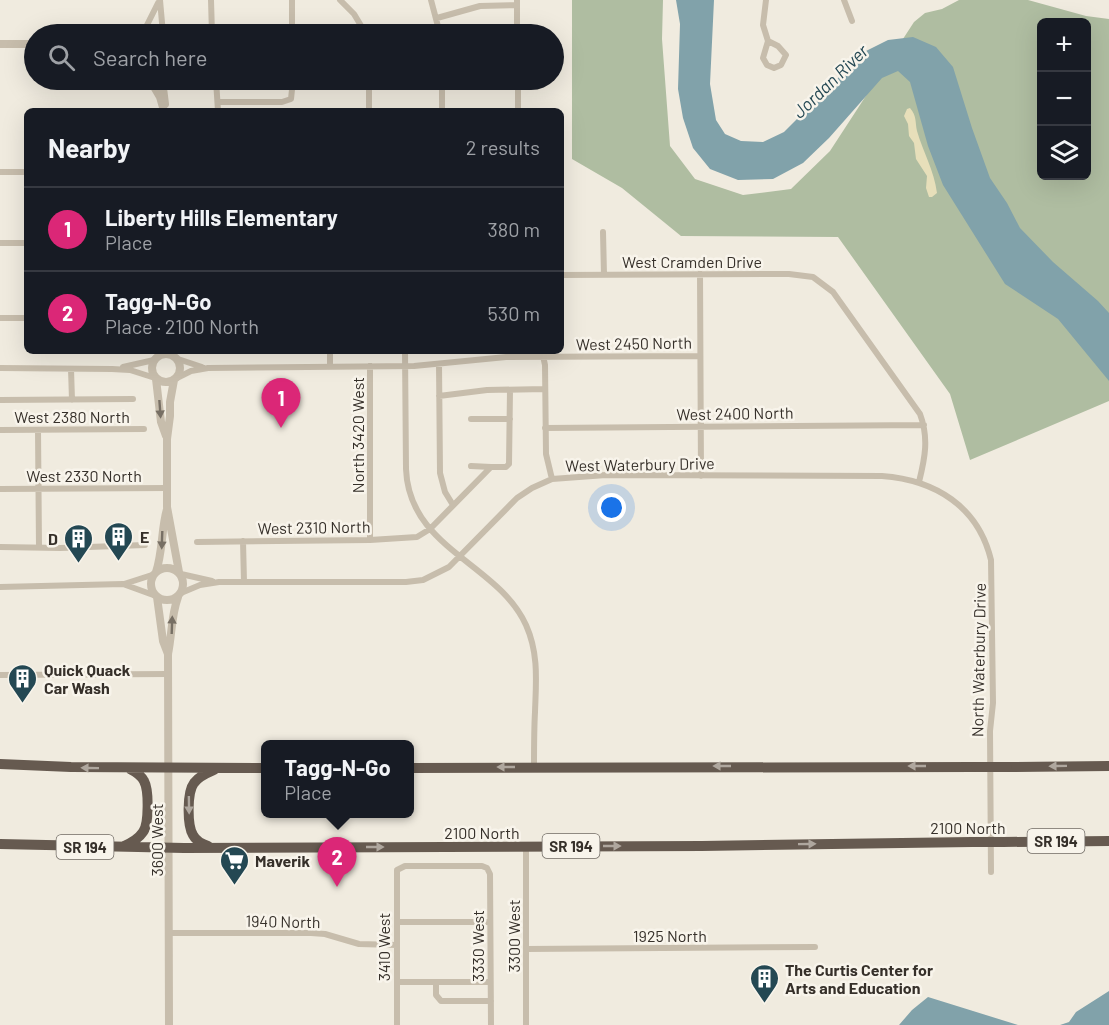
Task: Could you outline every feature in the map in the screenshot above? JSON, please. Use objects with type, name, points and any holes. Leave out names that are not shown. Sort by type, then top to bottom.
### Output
[{"type":"highway","points":[[0,764],[126,768],[261,768]]},
{"type":"highway","points":[[414,768],[1109,766]]},
{"type":"highway","points":[[118,847],[138,837],[145,830],[147,823],[146,784],[138,773],[126,768]]},
{"type":"highway","points":[[214,848],[201,843],[192,834],[189,794],[193,783],[200,776],[223,768]]},
{"type":"highway","name":"2100 North","points":[[0,844],[214,848],[1109,841]]},
{"type":"street","points":[[149,24],[160,0]]},
{"type":"street","points":[[160,0],[161,24]]},
{"type":"street","points":[[210,0],[211,24]]},
{"type":"street","points":[[292,0],[292,24]]},
{"type":"street","points":[[340,0],[360,24]]},
{"type":"street","points":[[431,0],[438,24]]},
{"type":"street","points":[[766,0],[764,25],[768,41],[763,58],[767,65],[774,68],[781,65],[786,55],[783,50],[768,41]]},
{"type":"street","points":[[844,0],[852,21]]},
{"type":"street","points":[[437,18],[486,5],[517,3],[518,24]]},
{"type":"street","points":[[0,44],[24,44]]},
{"type":"street","points":[[156,90],[163,108]]},
{"type":"street","points":[[164,90],[164,108]]},
{"type":"street","points":[[217,90],[218,108]]},
{"type":"street","points":[[218,102],[282,102],[291,99],[292,90]]},
{"type":"street","points":[[369,90],[369,108]]},
{"type":"street","points":[[442,90],[442,108]]},
{"type":"street","points":[[518,90],[518,108]]},
{"type":"street","points":[[0,172],[24,172]]},
{"type":"street","points":[[603,232],[604,275]]},
{"type":"street","points":[[0,243],[24,243]]},
{"type":"street","points":[[700,274],[701,476]]},
{"type":"street","name":"West Cramden Drive","points":[[564,276],[789,274],[803,275],[822,282],[841,301],[916,406],[924,424]]},
{"type":"street","points":[[0,318],[24,318]]},
{"type":"street","points":[[112,369],[168,354],[176,356],[180,371],[170,402],[167,488],[168,507],[184,584],[172,616],[172,636],[168,654]]},
{"type":"street","points":[[330,354],[330,367]]},
{"type":"street","points":[[405,354],[406,479],[416,509],[430,529],[505,595],[517,610],[529,633],[537,675],[534,767]]},
{"type":"street","points":[[543,354],[546,454],[552,479]]},
{"type":"street","name":"West 2450 North","points":[[176,379],[191,371],[208,368],[405,366],[543,354],[700,356]]},
{"type":"street","points":[[156,356],[152,368],[156,379],[161,422],[167,439]]},
{"type":"street","name":"West 2450 North","points":[[176,356],[208,368]]},
{"type":"street","points":[[439,364],[440,473],[445,492],[453,505]]},
{"type":"street","name":"North 3420 West","points":[[370,366],[370,540]]},
{"type":"street","points":[[0,368],[130,370],[167,382],[176,379]]},
{"type":"street","points":[[71,369],[72,400]]},
{"type":"street","points":[[439,396],[487,390],[545,389]]},
{"type":"street","points":[[471,466],[491,467],[508,465],[510,462],[510,390]]},
{"type":"street","points":[[0,400],[133,399]]},
{"type":"street","points":[[471,419],[510,419]]},
{"type":"street","points":[[919,482],[927,443],[924,424]]},
{"type":"street","name":"West 2400 North","points":[[546,428],[924,424]]},
{"type":"street","name":"West 2380 North","points":[[0,430],[144,429]]},
{"type":"street","points":[[38,430],[39,548]]},
{"type":"street","points":[[430,529],[491,467]]},
{"type":"street","name":"West Waterbury Drive","points":[[180,595],[200,585],[219,582],[414,581],[437,574],[449,567],[517,498],[552,479],[606,475],[882,476],[919,482]]},
{"type":"street","name":"North Waterbury Drive","points":[[919,482],[944,493],[963,509],[980,531],[991,560],[993,703],[990,730],[991,872]]},
{"type":"street","name":"West 2330 North","points":[[0,489],[167,488]]},
{"type":"street","points":[[168,507],[161,557],[151,587],[156,596],[163,641],[168,654]]},
{"type":"street","name":"West 2310 North","points":[[197,542],[370,540],[417,537],[430,529]]},
{"type":"street","points":[[243,542],[244,582]]},
{"type":"street","points":[[0,547],[145,545]]},
{"type":"street","points":[[0,586],[123,584],[168,568],[180,573]]},
{"type":"street","name":"West Waterbury Drive","points":[[180,573],[219,582]]},
{"type":"street","points":[[123,584],[169,600],[180,595]]},
{"type":"street","name":"3600 West","points":[[168,654],[169,1025]]},
{"type":"street","points":[[0,675],[168,674]]},
{"type":"street","name":"3300 West","points":[[526,846],[526,1025]]},
{"type":"street","name":"3330 West","points":[[398,869],[405,866],[482,866],[487,868],[490,874],[491,1025]]},
{"type":"street","name":"3410 West","points":[[397,1025],[396,875],[398,869]]},
{"type":"street","points":[[396,922],[490,922]]},
{"type":"street","name":"1940 North","points":[[168,933],[311,933],[326,934],[359,944],[396,945]]},
{"type":"street","name":"1925 North","points":[[526,949],[815,946]]},
{"type":"street","points":[[397,982],[490,982]]},
{"type":"street","points":[[436,982],[436,995],[441,1001],[490,1001]]},
{"type":"green space","points":[[572,0],[663,0],[662,39],[670,146],[695,179],[743,195],[791,189],[830,151],[914,22],[925,13],[942,9],[959,0],[1028,0],[1086,16],[1109,19],[1109,401],[970,460],[950,394],[838,237],[681,236],[622,188],[572,159]]},
{"type":"sand","points":[[910,108],[915,116],[917,131],[936,185],[937,193],[932,197],[929,197],[926,188],[927,176],[916,159],[914,143],[909,136],[908,124],[904,116]]},
{"type":"water","points":[[676,0],[714,0],[710,84],[716,120],[725,134],[741,141],[763,142],[784,132],[864,52],[888,40],[913,37],[936,47],[953,67],[990,178],[1020,228],[1109,313],[1109,381],[1058,319],[1005,284],[943,185],[928,146],[910,82],[898,71],[882,78],[829,138],[803,163],[773,179],[738,180],[710,169],[693,148],[683,118],[678,89],[680,24]]},
{"type":"water","points":[[1109,991],[1109,1025],[1060,1025],[1069,1022],[1076,1012]]},
{"type":"water","points":[[928,997],[1018,1025],[899,1025]]},
{"type":"place","name":"Liberty Hills Elementary","points":[[281,428]]},
{"type":"place","name":"E","points":[[119,562]]},
{"type":"place","name":"D","points":[[79,564]]},
{"type":"place","name":"Quick Quack Car Wash","points":[[23,704]]},
{"type":"place","name":"Maverik","points":[[234,886]]},
{"type":"place","name":"Tagg-N-Go","points":[[337,887]]},
{"type":"place","name":"The Curtis Center for Arts and Education","points":[[764,1004]]},
{"type":"water label","name":"Jordan River","points":[[830,81]]}]
